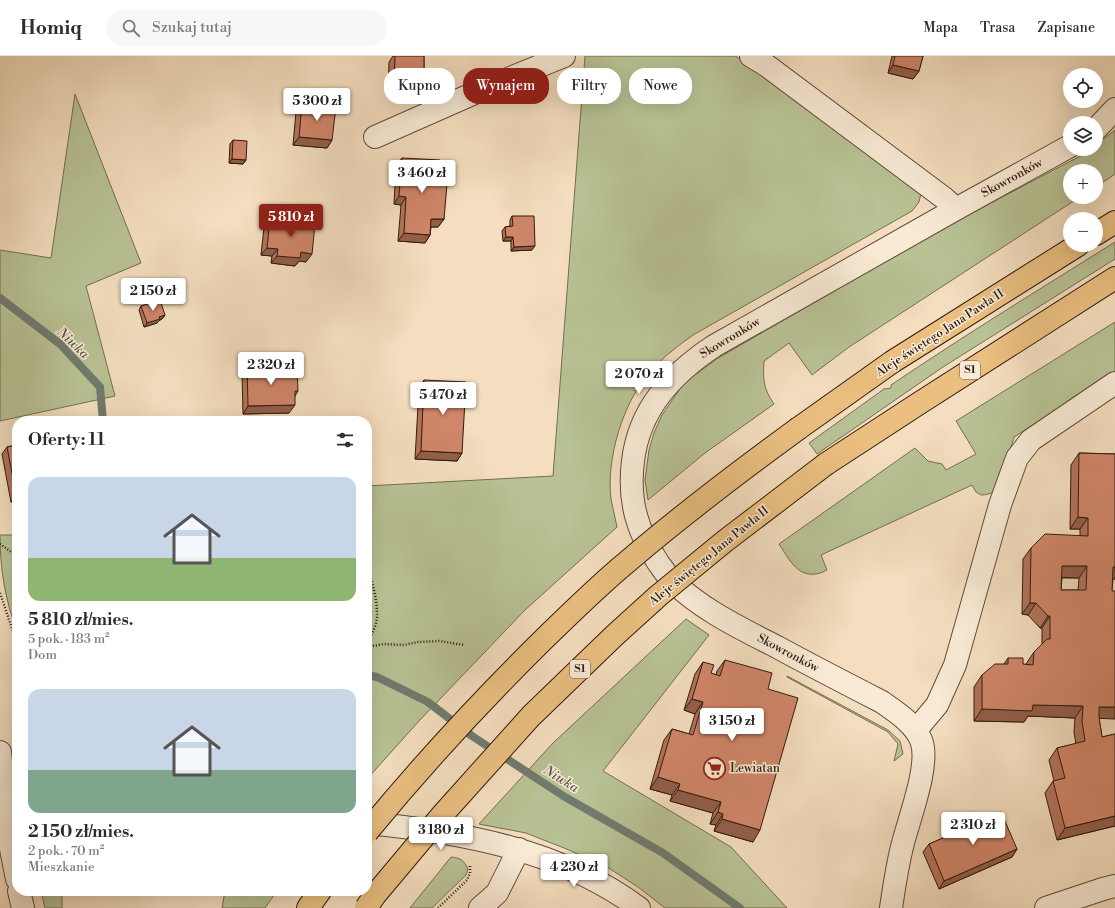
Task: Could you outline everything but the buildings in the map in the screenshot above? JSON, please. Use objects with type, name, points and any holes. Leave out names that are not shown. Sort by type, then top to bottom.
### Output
[{"type":"highway","points":[[1103,230],[1115,222]]},
{"type":"highway","name":"Aleje świętego Jana Pawła II","points":[[372,826],[403,787],[496,686],[626,562],[754,461],[892,362],[1067,252]]},
{"type":"highway","name":"Aleje świętego Jana Pawła II","points":[[366,908],[443,814],[531,716],[658,596],[725,541],[826,464],[1115,278]]},
{"type":"highway","points":[[308,908],[316,896]]},
{"type":"street","points":[[375,138],[486,88],[564,56]]},
{"type":"street","points":[[751,56],[766,65],[956,208]]},
{"type":"street","points":[[1103,121],[1115,109]]},
{"type":"street","name":"Skowronków","points":[[891,908],[902,848],[923,768],[924,749],[921,739],[916,730],[900,714],[882,702],[738,627],[704,607],[670,578],[649,549],[636,519],[631,483],[636,443],[640,430],[660,393],[692,360],[956,208],[1063,150]]},
{"type":"street","points":[[916,730],[937,704],[955,665],[1000,505],[1017,458],[1031,440],[1115,383]]},
{"type":"street","points":[[0,752],[11,798],[8,834],[12,854]]},
{"type":"street","points":[[372,823],[399,826],[520,849],[581,872],[606,886],[639,908]]},
{"type":"street","points":[[480,908],[497,893],[520,849]]},
{"type":"street","points":[[1046,908],[1103,888],[1115,886]]},
{"type":"street","points":[[20,896],[22,908]]},
{"type":"path","points":[[0,544],[12,552]]},
{"type":"path","points":[[372,581],[378,613],[372,634]]},
{"type":"path","points":[[0,593],[12,628]]},
{"type":"path","points":[[372,645],[384,644],[404,645],[418,642],[439,641],[464,645]]},
{"type":"path","points":[[467,880],[497,893]]},
{"type":"green space","points":[[585,56],[735,56],[755,67],[921,193],[919,202],[912,211],[693,335],[656,366],[641,383],[632,398],[619,431],[614,449],[610,483],[611,499],[617,527],[525,610],[419,721],[372,773],[372,486],[553,476],[581,104],[621,104],[621,68],[584,68]]},
{"type":"green space","points":[[75,94],[141,263],[86,286],[115,396],[23,416],[12,416],[12,418],[0,421],[0,250],[51,258]]},
{"type":"green space","points":[[1115,130],[1115,174],[1103,182],[1103,164],[1065,164],[1080,156],[1103,156],[1103,139]]},
{"type":"green space","points":[[1063,165],[1063,204],[1069,204],[849,347],[812,375],[789,343],[764,361],[764,384],[774,404],[705,453],[648,500],[645,480],[649,450],[654,433],[662,415],[684,383],[718,358],[960,219]]},
{"type":"green space","points":[[1115,242],[1115,259],[943,367],[817,454],[809,443],[884,389],[891,388],[891,385],[947,348],[1099,252],[1103,252],[1103,250]]},
{"type":"green space","points":[[1115,322],[1115,373],[1014,437],[1004,473],[995,490],[988,494],[981,495],[976,492],[972,485],[821,555],[827,570],[820,573],[809,574],[803,572],[789,560],[779,544],[915,448],[928,461],[942,464],[946,470],[976,454],[956,421]]},
{"type":"green space","points":[[0,535],[12,535],[12,616],[4,584]]},
{"type":"green space","points":[[686,619],[709,635],[603,771],[731,847],[787,908],[665,908],[638,887],[607,867],[526,833],[479,824],[553,743]]},
{"type":"green space","points":[[787,676],[888,730],[900,741],[903,754],[894,761],[898,744],[888,732]]},
{"type":"green space","points":[[451,857],[459,859],[465,863],[468,869],[466,875],[432,908],[410,908]]},
{"type":"green space","points":[[42,896],[62,896],[62,908],[45,908]]},
{"type":"green space","points":[[224,896],[273,896],[265,908],[222,908]]},
{"type":"waterway","name":"Niwka","points":[[0,298],[60,344],[100,387],[103,416]]},
{"type":"waterway","name":"Niwka","points":[[372,676],[428,702],[472,736],[565,797],[663,853],[740,908]]},
{"type":"place","name":"Lewiatan","points":[[715,768]]}]
